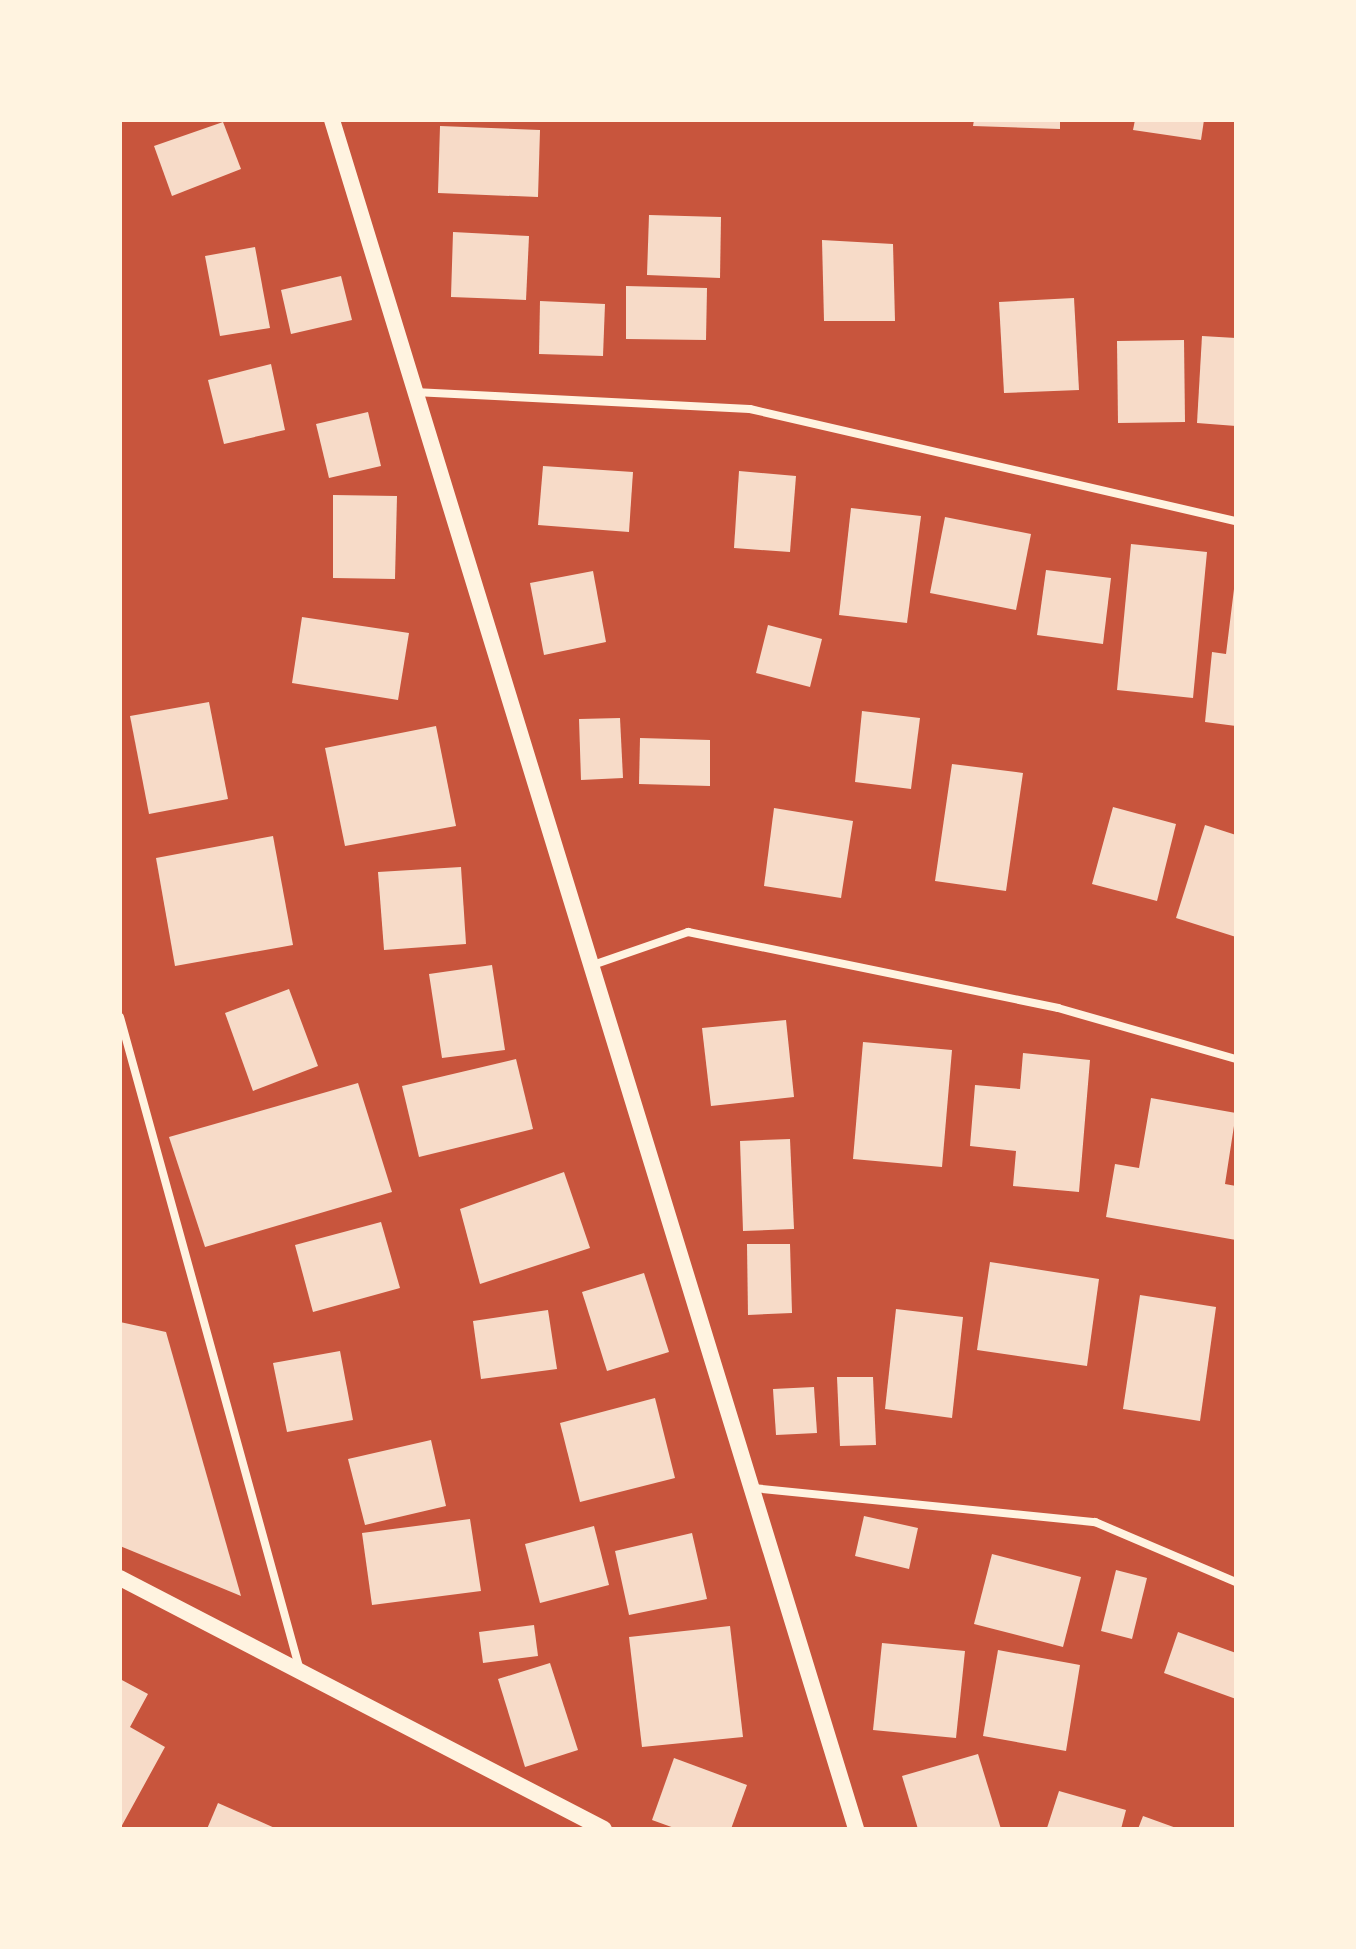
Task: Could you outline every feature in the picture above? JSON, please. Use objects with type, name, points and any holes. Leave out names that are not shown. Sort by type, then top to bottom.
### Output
[{"type":"main road","points":[[332,120],[589,967],[753,1488],[856,1829]]},
{"type":"main road","points":[[120,1578],[299,1667],[604,1829]]},
{"type":"street","points":[[413,392],[750,409],[1236,521]]},
{"type":"street","points":[[589,967],[688,932],[1058,1008],[1236,1059]]},
{"type":"street","points":[[120,1017],[299,1667]]},
{"type":"street","points":[[753,1488],[1095,1522],[1236,1582]]},
{"type":"building","points":[[974,120],[1060,120],[1060,129],[973,126]]},
{"type":"building","points":[[1135,120],[1204,120],[1201,140],[1133,130]]},
{"type":"building","points":[[223,122],[241,169],[172,196],[154,146]]},
{"type":"building","points":[[440,126],[540,130],[538,197],[438,193]]},
{"type":"building","points":[[649,215],[721,217],[720,278],[647,275]]},
{"type":"building","points":[[453,232],[529,236],[526,300],[451,297]]},
{"type":"building","points":[[822,240],[893,244],[895,321],[824,321]]},
{"type":"building","points":[[255,247],[270,328],[220,336],[205,256]]},
{"type":"building","points":[[341,276],[352,320],[291,334],[281,290]]},
{"type":"building","points":[[626,286],[707,288],[706,340],[626,339]]},
{"type":"building","points":[[1074,298],[1079,390],[1004,393],[999,302]]},
{"type":"building","points":[[540,301],[605,304],[603,356],[539,354]]},
{"type":"building","points":[[1202,336],[1236,338],[1236,426],[1197,423]]},
{"type":"building","points":[[1184,340],[1185,422],[1118,423],[1117,341]]},
{"type":"building","points":[[271,364],[285,430],[224,444],[208,380]]},
{"type":"building","points":[[368,412],[381,466],[329,478],[316,424]]},
{"type":"building","points":[[543,466],[633,472],[629,532],[538,525]]},
{"type":"building","points":[[739,471],[796,476],[790,552],[734,548]]},
{"type":"building","points":[[333,495],[397,496],[395,579],[333,578]]},
{"type":"building","points":[[851,508],[921,516],[907,623],[839,615]]},
{"type":"building","points":[[945,517],[1031,534],[1016,610],[930,593]]},
{"type":"building","points":[[1131,544],[1207,552],[1193,698],[1117,690]]},
{"type":"building","points":[[1046,570],[1111,578],[1103,644],[1037,635]]},
{"type":"building","points":[[593,571],[606,642],[544,655],[530,583]]},
{"type":"building","points":[[1234,589],[1236,726],[1205,722],[1212,652],[1226,654]]},
{"type":"building","points":[[302,617],[409,633],[398,700],[292,683]]},
{"type":"building","points":[[768,625],[822,639],[810,687],[756,673]]},
{"type":"building","points":[[209,702],[228,799],[149,814],[130,716]]},
{"type":"building","points":[[862,711],[920,718],[911,789],[855,782]]},
{"type":"building","points":[[620,718],[623,778],[581,780],[579,719]]},
{"type":"building","points":[[436,726],[456,826],[345,846],[325,748]]},
{"type":"building","points":[[640,738],[710,740],[710,786],[639,784]]},
{"type":"building","points":[[952,764],[1023,773],[1006,891],[935,881]]},
{"type":"building","points":[[1113,807],[1176,824],[1157,901],[1092,884]]},
{"type":"building","points":[[774,808],[853,821],[841,898],[764,886]]},
{"type":"building","points":[[1205,825],[1236,835],[1236,937],[1176,918]]},
{"type":"building","points":[[273,836],[293,945],[175,966],[156,858]]},
{"type":"building","points":[[461,867],[466,944],[384,950],[378,872]]},
{"type":"building","points":[[492,965],[505,1050],[442,1058],[429,974]]},
{"type":"building","points":[[289,989],[318,1066],[253,1091],[225,1013]]},
{"type":"building","points":[[786,1020],[794,1097],[711,1106],[702,1028]]},
{"type":"building","points":[[863,1042],[952,1050],[942,1167],[853,1159]]},
{"type":"building","points":[[1023,1053],[1090,1060],[1079,1192],[1013,1186],[1016,1151],[970,1146],[975,1085],[1020,1089]]},
{"type":"building","points":[[516,1059],[533,1129],[419,1157],[402,1086]]},
{"type":"building","points":[[358,1083],[392,1192],[205,1247],[169,1137]]},
{"type":"building","points":[[1151,1098],[1236,1113],[1225,1184],[1236,1186],[1236,1240],[1106,1217],[1115,1164],[1139,1168]]},
{"type":"building","points":[[790,1139],[794,1229],[743,1231],[740,1141]]},
{"type":"building","points":[[564,1172],[590,1248],[480,1284],[460,1209]]},
{"type":"building","points":[[381,1222],[400,1288],[313,1312],[295,1245]]},
{"type":"building","points":[[747,1244],[790,1244],[792,1313],[748,1315]]},
{"type":"building","points":[[990,1262],[1099,1279],[1087,1366],[977,1350]]},
{"type":"building","points":[[644,1273],[669,1352],[607,1371],[582,1292]]},
{"type":"building","points":[[1140,1295],[1216,1307],[1200,1421],[1123,1409]]},
{"type":"building","points":[[896,1309],[963,1317],[952,1418],[885,1409]]},
{"type":"building","points":[[548,1310],[557,1369],[481,1379],[473,1321]]},
{"type":"building","points":[[120,1322],[166,1332],[241,1596],[120,1546]]},
{"type":"building","points":[[340,1351],[353,1420],[287,1432],[273,1363]]},
{"type":"building","points":[[837,1377],[873,1377],[876,1445],[840,1446]]},
{"type":"building","points":[[814,1387],[817,1433],[776,1435],[773,1389]]},
{"type":"building","points":[[655,1398],[675,1478],[580,1502],[560,1423]]},
{"type":"building","points":[[431,1440],[446,1506],[365,1525],[348,1459]]},
{"type":"building","points":[[864,1516],[918,1528],[909,1569],[855,1556]]},
{"type":"building","points":[[470,1519],[481,1591],[372,1605],[362,1533]]},
{"type":"building","points":[[594,1526],[609,1585],[540,1603],[525,1544]]},
{"type":"building","points":[[692,1533],[707,1599],[629,1615],[615,1551]]},
{"type":"building","points":[[992,1554],[1081,1577],[1063,1647],[974,1624]]},
{"type":"building","points":[[1116,1570],[1147,1578],[1132,1639],[1101,1631]]},
{"type":"building","points":[[534,1625],[538,1656],[483,1663],[479,1632]]},
{"type":"building","points":[[730,1626],[743,1737],[642,1747],[629,1637]]},
{"type":"building","points":[[1178,1632],[1236,1653],[1236,1699],[1164,1673]]},
{"type":"building","points":[[882,1643],[965,1651],[956,1738],[873,1730]]},
{"type":"building","points":[[998,1650],[1080,1665],[1066,1751],[983,1736]]},
{"type":"building","points":[[550,1663],[578,1750],[525,1767],[498,1679]]},
{"type":"building","points":[[120,1679],[148,1694],[130,1727],[165,1747],[120,1829]]},
{"type":"building","points":[[978,1754],[1001,1829],[918,1829],[902,1776]]},
{"type":"building","points":[[674,1758],[747,1785],[731,1829],[677,1829],[652,1820]]},
{"type":"building","points":[[1059,1791],[1126,1810],[1121,1829],[1047,1828]]},
{"type":"building","points":[[218,1803],[277,1829],[207,1829]]},
{"type":"building","points":[[1143,1816],[1179,1829],[1138,1829]]}]
